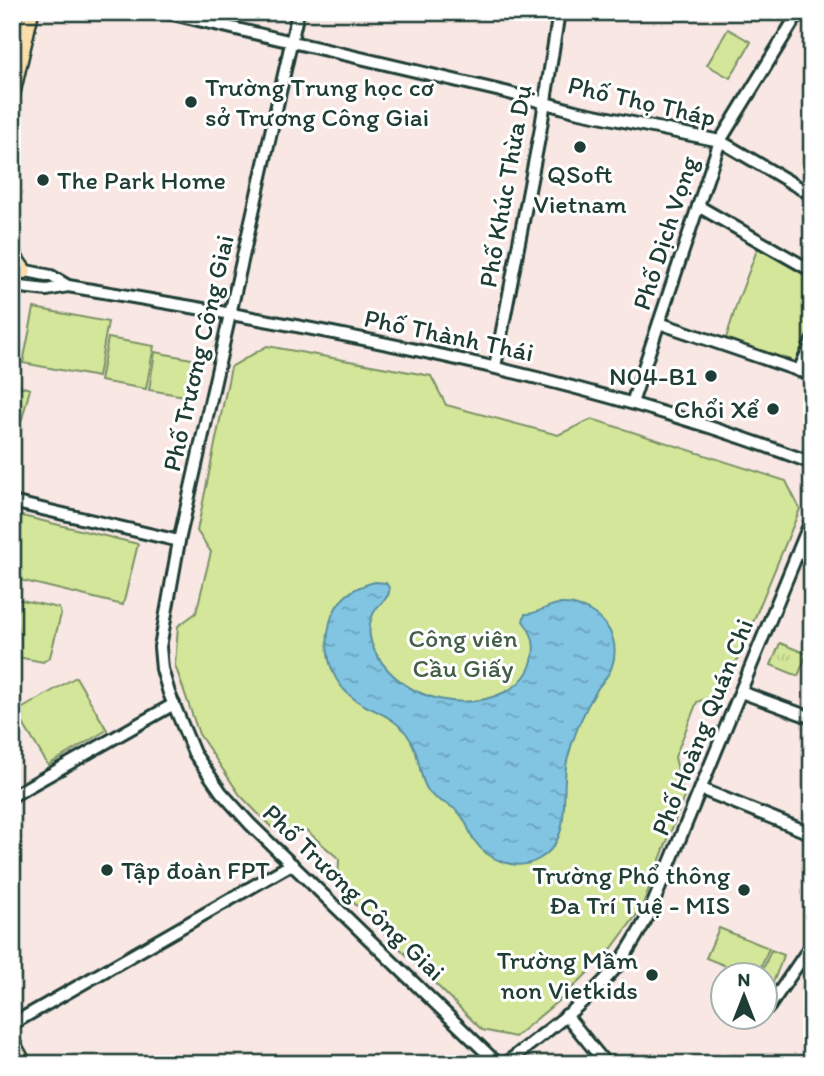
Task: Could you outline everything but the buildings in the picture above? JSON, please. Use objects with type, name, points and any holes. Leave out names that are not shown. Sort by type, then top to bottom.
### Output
[{"type":"main road","points":[[12,95],[31,12]]},
{"type":"main road","points":[[12,254],[18,269]]},
{"type":"main road","points":[[12,1042],[24,1064]]},
{"type":"street","name":"Phố Thọ Tháp","points":[[164,12],[575,111],[720,141],[812,195]]},
{"type":"street","name":"Phố Trương Công Giai","points":[[298,12],[179,541],[160,648],[162,669],[194,753],[216,786],[250,824],[498,1064]]},
{"type":"street","name":"Phố Khúc Thừa Dụ","points":[[495,367],[559,12]]},
{"type":"street","name":"Phố Dịch Vọng","points":[[632,403],[720,141],[799,12]]},
{"type":"street","points":[[698,206],[812,271]]},
{"type":"street","name":"Phố Thành Thái","points":[[18,269],[51,276],[68,286],[229,314],[495,367],[632,403],[812,463]]},
{"type":"street","name":"Phố Thành Thái","points":[[13,286],[47,290],[68,286]]},
{"type":"street","points":[[659,323],[812,376]]},
{"type":"street","points":[[799,371],[812,341]]},
{"type":"street","points":[[12,502],[179,541]]},
{"type":"street","name":"Phố Hoàng Quán Chi","points":[[505,1064],[566,1015],[614,970],[637,936],[658,894],[812,518]]},
{"type":"street","points":[[741,692],[812,718]]},
{"type":"street","points":[[12,796],[174,704]]},
{"type":"street","points":[[701,789],[812,834]]},
{"type":"street","points":[[12,1024],[292,864]]},
{"type":"street","points":[[778,994],[812,944]]},
{"type":"street","points":[[566,1015],[606,1064]]},
{"type":"green space","points":[[728,29],[751,42],[730,78],[707,65]]},
{"type":"green space","points":[[760,242],[812,271],[812,341],[799,371],[724,345]]},
{"type":"green space","points":[[34,308],[108,322],[98,377],[23,363]]},
{"type":"green space","points":[[108,338],[154,346],[146,389],[100,381]]},
{"type":"green space","name":"Công viên Cầu Giấy","points":[[267,346],[431,376],[446,405],[558,435],[592,419],[786,481],[800,509],[724,692],[697,702],[675,757],[684,797],[641,909],[609,952],[564,996],[515,1037],[482,1030],[338,887],[339,859],[307,831],[274,830],[240,795],[199,734],[175,665],[178,626],[196,613],[211,552],[197,531],[231,367]]},
{"type":"green space","points":[[155,352],[197,360],[191,397],[149,390]]},
{"type":"green space","points":[[12,384],[30,389],[22,419],[12,417]]},
{"type":"green space","points":[[18,515],[138,544],[123,605],[12,578],[12,537]]},
{"type":"green space","points":[[12,598],[59,608],[61,614],[50,657],[43,662],[12,656]]},
{"type":"green space","points":[[780,643],[807,654],[798,676],[771,665]]},
{"type":"green space","points":[[76,677],[107,730],[48,765],[16,712]]},
{"type":"green space","points":[[719,928],[769,948],[764,960],[706,958]]},
{"type":"green space","points":[[771,950],[784,955],[778,970],[778,960],[767,960]]},
{"type":"water","points":[[375,582],[386,583],[389,590],[370,623],[370,637],[375,651],[383,664],[408,686],[439,699],[473,701],[489,698],[520,682],[530,667],[534,650],[532,637],[523,621],[525,614],[556,604],[572,605],[594,614],[610,631],[615,653],[612,666],[588,705],[567,761],[564,815],[557,840],[539,859],[530,863],[512,864],[487,854],[474,840],[459,813],[429,792],[415,749],[406,733],[391,720],[352,697],[337,679],[327,646],[333,614],[346,596]]},
{"type":"place","name":"Trường Trung học cơ sở Trương Công Giai","points":[[191,102]]},
{"type":"place","name":"QSoft Vietnam","points":[[580,147]]},
{"type":"place","name":"The Park Home","points":[[43,180]]},
{"type":"place","name":"N04-B1","points":[[711,376]]},
{"type":"place","name":"Chổi Xể","points":[[773,409]]},
{"type":"place","name":"Tập đoàn FPT","points":[[107,870]]},
{"type":"place","name":"Trường Phổ thông Đa Trí Tuệ - MIS","points":[[744,890]]},
{"type":"place","name":"Trường Mầm non Vietkids","points":[[652,975]]}]
